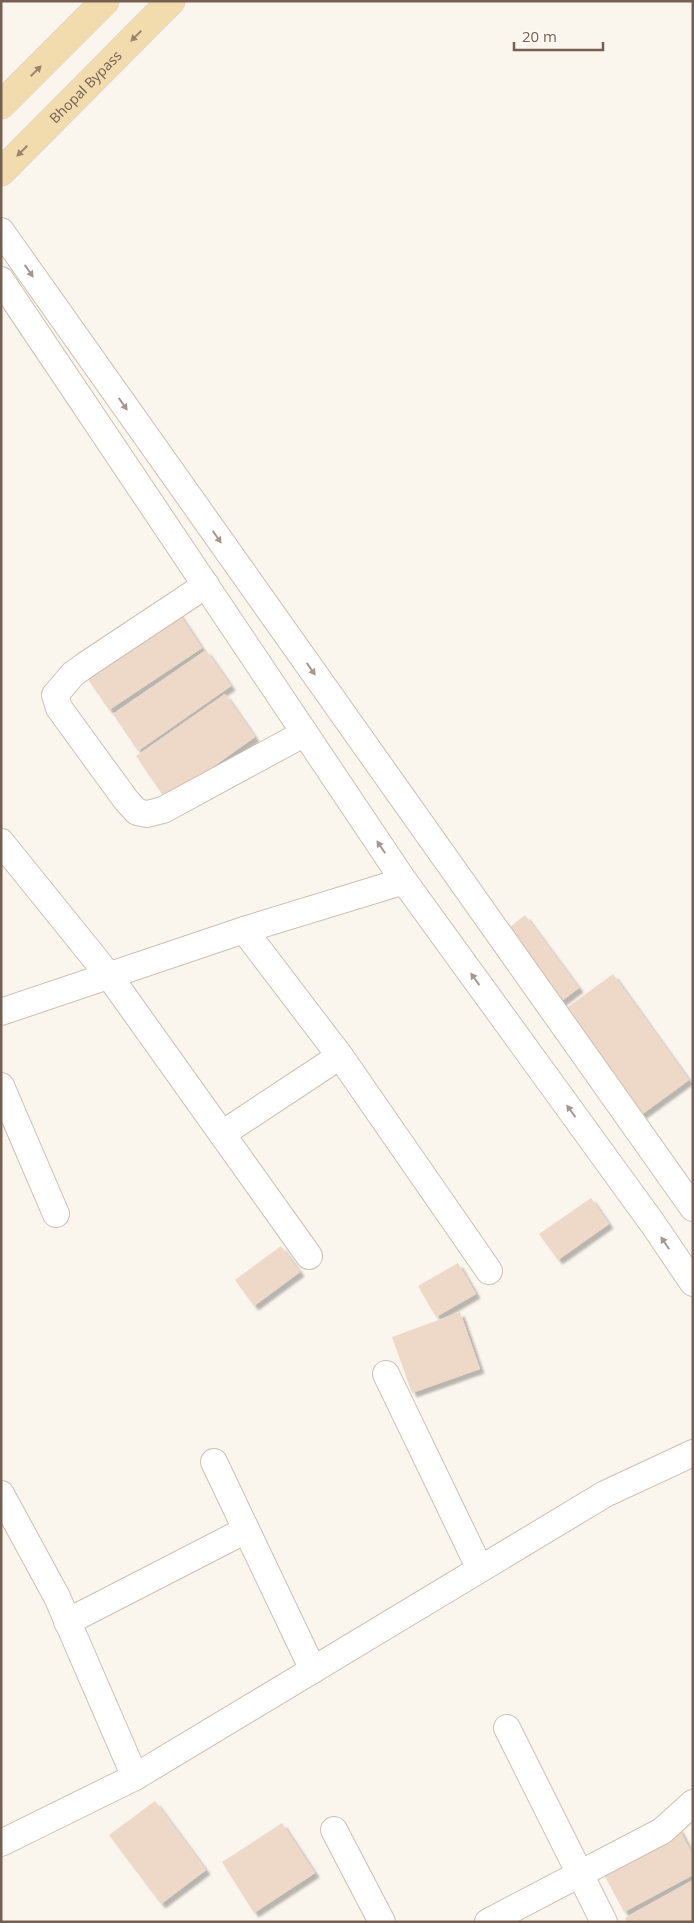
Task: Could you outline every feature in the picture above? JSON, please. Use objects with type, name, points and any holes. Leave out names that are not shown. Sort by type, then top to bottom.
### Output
[{"type":"main road","points":[[1,105],[105,1]]},
{"type":"main road","name":"Bhopal Bypass","points":[[1,172],[171,1]]},
{"type":"street","points":[[1,232],[693,1208]]},
{"type":"street","points":[[1,280],[404,881],[653,1224],[693,1283]]},
{"type":"street","points":[[206,586],[73,674],[55,695],[59,708],[126,800],[137,812],[147,814],[163,810],[305,733]]},
{"type":"street","points":[[1,842],[110,977],[309,1256]]},
{"type":"street","points":[[5,1006],[110,977],[244,930],[404,881]]},
{"type":"street","points":[[244,930],[340,1056],[489,1271]]},
{"type":"street","points":[[222,1134],[340,1056]]},
{"type":"street","points":[[1,1086],[56,1214]]},
{"type":"street","points":[[386,1374],[480,1569]]},
{"type":"street","points":[[1,1843],[135,1777],[605,1494],[693,1453]]},
{"type":"street","points":[[214,1462],[313,1670]]},
{"type":"street","points":[[1,1494],[57,1597],[135,1777]]},
{"type":"street","points":[[67,1622],[246,1530]]},
{"type":"street","points":[[508,1728],[604,1922]]},
{"type":"street","points":[[488,1922],[662,1831],[693,1803]]},
{"type":"street","points":[[334,1830],[382,1922]]},
{"type":"building","points":[[176,609],[202,648],[109,710],[83,672]]},
{"type":"building","points":[[206,650],[231,686],[138,751],[113,714]]},
{"type":"building","points":[[225,694],[255,737],[166,800],[136,756]]},
{"type":"building","points":[[525,915],[579,988],[559,1003],[505,931]]},
{"type":"building","points":[[613,974],[689,1080],[637,1118],[561,1012]]},
{"type":"building","points":[[591,1198],[609,1224],[558,1260],[539,1234]]},
{"type":"building","points":[[281,1246],[300,1272],[254,1306],[235,1280]]},
{"type":"building","points":[[458,1263],[476,1294],[436,1317],[418,1286]]},
{"type":"building","points":[[460,1312],[480,1369],[412,1393],[392,1337]]},
{"type":"building","points":[[155,1801],[206,1870],[161,1904],[109,1835]]},
{"type":"building","points":[[282,1823],[315,1873],[254,1913],[222,1862]]},
{"type":"building","points":[[678,1827],[693,1855],[693,1875],[624,1912],[601,1869]]},
{"type":"building","points":[[693,1880],[693,1922],[627,1922],[625,1918]]}]
